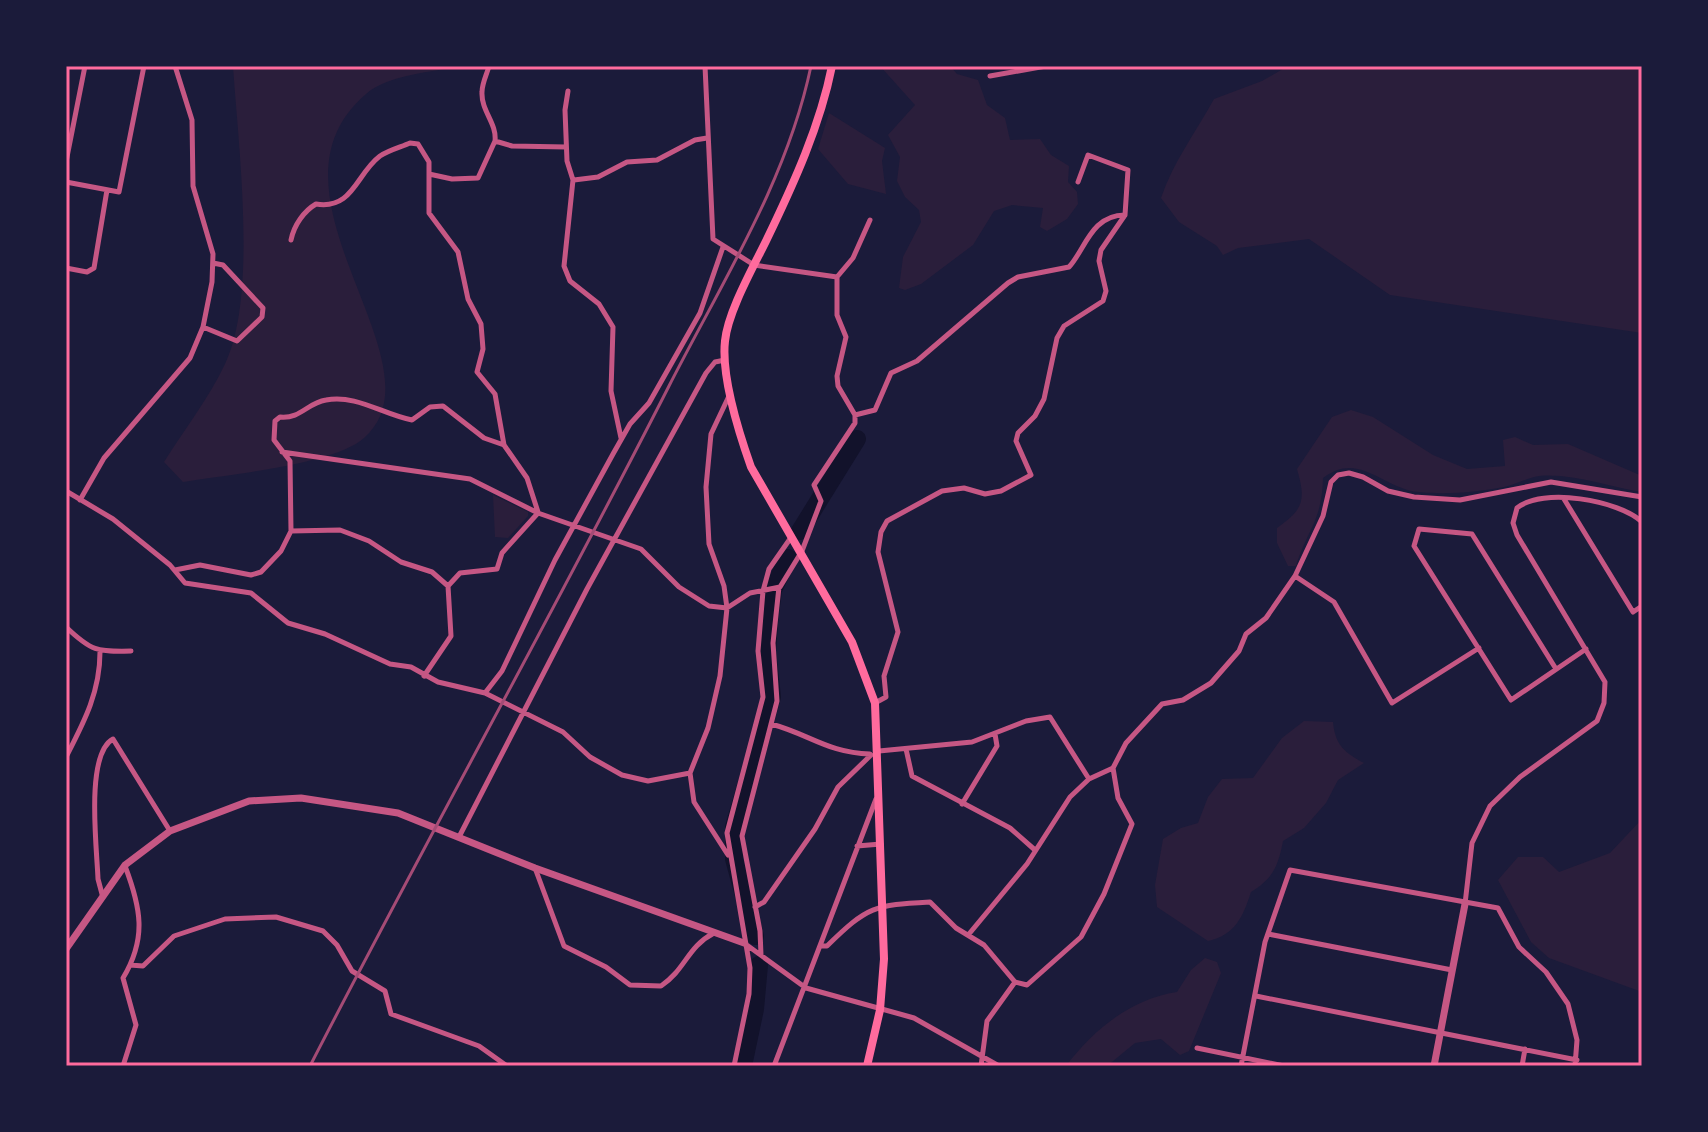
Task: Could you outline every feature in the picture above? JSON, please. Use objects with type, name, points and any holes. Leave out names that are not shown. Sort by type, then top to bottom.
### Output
[{"type":"main road","points":[[832,66],[819,117],[725,339],[740,436],[751,467],[802,551],[863,665],[875,703],[885,904],[880,1010],[867,1066]]},
{"type":"street","points":[[66,162],[85,66]]},
{"type":"street","points":[[66,182],[119,192],[144,66]]},
{"type":"street","points":[[80,500],[104,458],[190,358],[203,327],[213,263],[207,227],[193,186],[192,120],[175,66]]},
{"type":"street","points":[[429,174],[452,179],[478,178],[495,141],[495,126],[486,112],[482,92],[489,66]]},
{"type":"street","points":[[705,66],[713,239],[754,265],[837,277]]},
{"type":"street","points":[[990,76],[1046,66]]},
{"type":"street","points":[[568,91],[566,147],[573,180],[564,266],[570,281],[599,304],[613,327],[611,391],[621,439]]},
{"type":"street","points":[[573,180],[598,177],[627,162],[657,160],[695,140],[707,138]]},
{"type":"street","points":[[495,141],[531,147],[566,147]]},
{"type":"street","points":[[291,240],[293,228],[311,207],[316,204],[332,206],[342,201],[379,157],[410,143],[418,144],[429,162],[429,213],[458,252],[468,299],[481,324],[483,349],[477,372],[495,394],[504,445],[527,478],[538,513]]},
{"type":"street","points":[[875,703],[886,697],[884,676],[898,632],[881,574],[881,532],[896,513],[942,491],[964,488],[985,494],[1001,491],[1031,475],[1016,441],[1018,433],[1035,416],[1044,399],[1057,338],[1064,326],[1103,301],[1106,291],[1099,261],[1101,250],[1125,215],[1128,170],[1088,155],[1078,182]]},
{"type":"street","points":[[66,268],[87,272],[94,268],[107,190]]},
{"type":"street","points":[[855,415],[875,410],[891,373],[917,361],[1008,283],[1018,277],[1069,267],[1085,237],[1115,215],[1125,215]]},
{"type":"street","points":[[761,955],[742,836],[778,690],[773,643],[780,587],[802,551],[821,501],[814,485],[849,433],[855,415],[838,386],[837,376],[846,337],[837,315],[837,277],[853,258],[870,220]]},
{"type":"street","points":[[485,693],[502,671],[574,525],[621,439],[649,403],[700,313],[723,247]]},
{"type":"street","points":[[203,327],[237,341],[262,317],[263,308],[223,265],[213,263]]},
{"type":"street","points":[[459,837],[706,373],[715,362],[726,360]]},
{"type":"street","points":[[729,856],[694,802],[690,773],[708,728],[720,676],[727,608],[724,586],[709,544],[706,487],[711,434],[732,392]]},
{"type":"street","points":[[175,570],[200,565],[251,575],[261,572],[281,551],[291,531],[290,461],[274,440],[275,421],[280,417],[295,417],[325,400],[373,405],[412,420],[430,407],[443,406],[484,438],[504,445]]},
{"type":"street","points":[[282,452],[470,479],[538,513],[641,549],[679,587],[709,606],[727,608],[750,593],[780,587]]},
{"type":"street","points":[[820,946],[827,946],[866,910],[885,904],[930,902],[956,928],[984,945],[1015,982],[1027,985],[1074,944],[1104,894],[1132,824],[1118,798],[1113,768],[1126,743],[1162,704],[1183,700],[1223,672],[1239,651],[1246,634],[1266,618],[1295,576],[1298,562],[1323,516],[1331,482],[1338,475],[1349,473],[1363,477],[1388,491],[1414,497],[1460,500],[1551,482],[1642,497]]},
{"type":"street","points":[[66,491],[113,519],[175,570],[185,583],[232,587],[251,593],[288,623],[325,634],[390,664],[411,667],[424,676],[485,693],[563,732],[590,757],[622,775],[648,781],[690,773]]},
{"type":"street","points":[[1434,1066],[1465,904],[1472,843],[1490,806],[1520,777],[1597,721],[1604,703],[1605,682],[1517,535],[1513,523],[1517,508],[1527,499],[1538,496],[1563,498],[1614,506],[1642,522]]},
{"type":"street","points":[[1563,498],[1633,612],[1642,606]]},
{"type":"street","points":[[448,586],[460,573],[497,569],[502,553],[538,513]]},
{"type":"street","points":[[1556,669],[1472,534],[1419,529],[1414,546],[1511,700],[1586,649]]},
{"type":"street","points":[[291,531],[340,530],[369,541],[401,562],[432,572],[448,586],[451,636],[424,676]]},
{"type":"street","points":[[734,1066],[737,1039],[749,994],[750,968],[727,833],[763,697],[758,651],[763,591],[769,569],[792,536]]},
{"type":"street","points":[[1295,576],[1334,602],[1392,703],[1479,648]]},
{"type":"street","points":[[66,627],[86,647],[100,652],[131,651]]},
{"type":"street","points":[[66,757],[92,707],[100,673],[100,652]]},
{"type":"street","points":[[771,724],[802,732],[821,746],[846,753],[876,753],[960,744],[1026,721],[1050,717],[1089,779]]},
{"type":"street","points":[[962,804],[997,746],[995,734]]},
{"type":"street","points":[[102,894],[98,879],[96,762],[107,742],[113,739],[170,831]]},
{"type":"street","points":[[906,749],[912,776],[1010,828],[1035,850]]},
{"type":"street","points":[[755,907],[764,902],[798,853],[838,787],[876,753]]},
{"type":"street","points":[[969,934],[1035,850],[1070,797],[1089,779],[1113,768]]},
{"type":"street","points":[[66,787],[66,851]]},
{"type":"street","points":[[774,1066],[879,790]]},
{"type":"street","points":[[66,949],[125,865],[170,831],[249,801],[301,798],[398,813],[535,868],[744,943],[806,988],[914,1018],[982,1062],[999,1066]]},
{"type":"street","points":[[857,846],[882,844]]},
{"type":"street","points":[[123,1066],[136,1025],[123,978],[137,954],[139,904],[125,865]]},
{"type":"street","points":[[535,868],[564,946],[606,967],[630,985],[661,986],[684,965],[696,942],[715,932]]},
{"type":"street","points":[[1241,1066],[1243,1058],[1255,996],[1268,934],[1290,870],[1498,908],[1519,947],[1558,987],[1575,1021],[1576,1063],[1525,1049],[1255,996]]},
{"type":"street","points":[[130,965],[138,968],[154,959],[174,936],[225,919],[276,917],[304,923],[329,936],[352,971],[385,991],[391,1014],[479,1046],[507,1066]]},
{"type":"street","points":[[1268,934],[1452,970]]},
{"type":"street","points":[[982,1062],[987,1021],[1015,982]]},
{"type":"street","points":[[1197,1048],[1284,1066]]},
{"type":"street","points":[[1522,1066],[1525,1049]]},
{"type":"shaded area","points":[[233,66],[464,66],[386,82],[366,94],[336,134],[328,180],[336,227],[371,323],[383,367],[383,406],[364,438],[349,447],[305,462],[183,482],[164,462],[219,377],[235,335],[241,300],[243,218]]},
{"type":"shaded area","points":[[880,66],[950,66],[957,74],[978,80],[987,105],[1005,118],[1010,140],[1040,139],[1051,155],[1069,166],[1068,182],[1077,192],[1078,204],[1067,219],[1047,231],[1040,227],[1043,208],[1012,205],[994,211],[973,245],[921,284],[905,290],[899,288],[903,257],[921,222],[919,210],[905,197],[897,181],[900,157],[888,135],[915,105]]},
{"type":"shaded area","points":[[1288,66],[1642,66],[1642,333],[1390,295],[1309,239],[1238,248],[1223,255],[1217,246],[1179,222],[1161,198],[1178,160],[1214,99],[1262,81]]},
{"type":"shaded area","points":[[829,113],[885,148],[882,161],[886,194],[848,184],[818,149]]},
{"type":"shaded area","points":[[1351,410],[1373,417],[1433,455],[1467,469],[1505,466],[1503,440],[1515,437],[1533,445],[1568,444],[1642,476],[1642,492],[1578,478],[1552,476],[1535,477],[1484,490],[1429,493],[1394,485],[1360,469],[1336,470],[1323,478],[1320,505],[1313,525],[1296,566],[1288,566],[1277,543],[1277,528],[1298,509],[1302,496],[1297,469],[1332,417]]},
{"type":"shaded area","points":[[493,495],[528,512],[528,516],[508,538],[495,537]]},
{"type":"shaded area","points":[[1304,721],[1333,722],[1342,747],[1364,763],[1338,780],[1326,803],[1304,828],[1283,841],[1273,871],[1265,882],[1251,892],[1237,924],[1225,934],[1208,941],[1157,907],[1155,885],[1163,839],[1181,828],[1198,823],[1208,797],[1222,779],[1253,778],[1282,738]]},
{"type":"shaded area","points":[[1642,819],[1642,992],[1549,958],[1531,942],[1498,880],[1518,857],[1543,857],[1559,872],[1610,853]]},
{"type":"shaded area","points":[[1205,958],[1217,962],[1221,973],[1189,1051],[1180,1055],[1161,1039],[1135,1043],[1107,1066],[1066,1066],[1101,1028],[1115,1018],[1144,1001],[1177,992],[1191,970]]},
{"type":"waterway","points":[[800,531],[857,439]]},
{"type":"waterway","points":[[755,936],[734,859],[734,827],[772,697],[767,651],[769,623],[773,590],[788,558]]},
{"type":"waterway","points":[[743,1066],[755,1009],[759,965]]},
{"type":"railway","points":[[310,1066],[751,230],[786,150],[811,66]]}]
